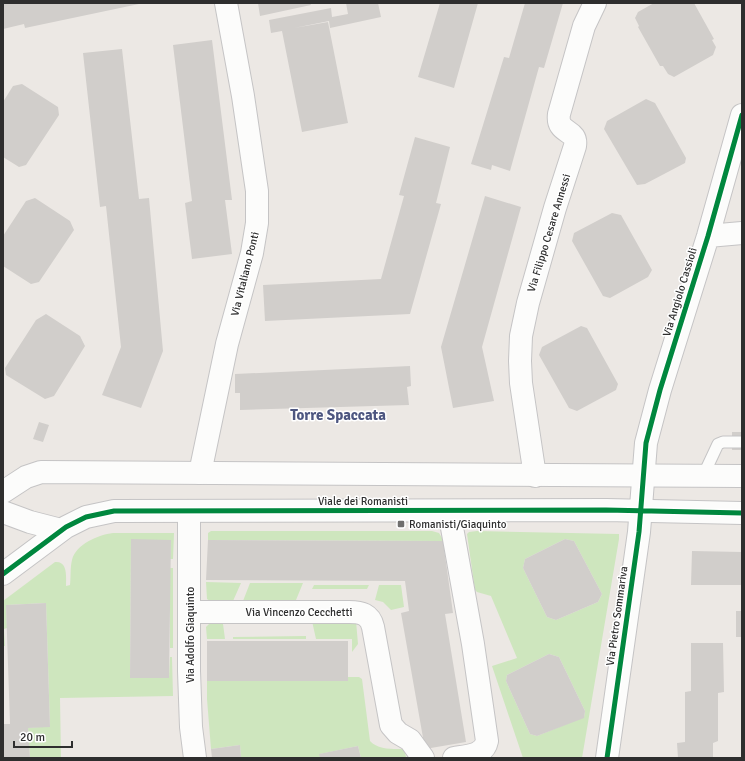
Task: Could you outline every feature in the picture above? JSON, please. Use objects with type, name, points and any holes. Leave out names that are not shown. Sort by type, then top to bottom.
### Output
[{"type":"street","name":"Via Vitaliano Ponti","points":[[200,473],[227,344],[252,253],[257,223],[257,191],[243,96],[226,3]]},
{"type":"street","name":"Via Filippo Cesare Annessi","points":[[535,476],[521,383],[521,336],[528,303],[575,146],[575,138],[559,124],[559,114],[584,26],[595,3]]},
{"type":"street","name":"Via Angiolo Cassioli","points":[[643,476],[646,443],[660,390],[708,236],[742,116]]},
{"type":"street","points":[[708,236],[742,233]]},
{"type":"street","points":[[3,492],[26,477],[41,472],[742,476]]},
{"type":"street","name":"Via Pietro Sommariva","points":[[607,758],[641,511],[643,476]]},
{"type":"street","name":"Viale dei Romanisti","points":[[3,574],[61,530],[86,517],[122,510],[606,510],[742,513]]},
{"type":"street","name":"Via Adolfo Giaquinto","points":[[189,511],[190,713],[195,758]]},
{"type":"street","points":[[449,511],[473,644],[487,741],[484,750],[478,753],[454,758]]},
{"type":"street","points":[[3,512],[30,522],[61,530]]},
{"type":"street","name":"Via Vincenzo Cecchetti","points":[[190,612],[343,612],[365,614],[370,619],[373,627],[391,725],[395,730],[413,743],[423,758]]},
{"type":"lane","points":[[703,476],[718,444],[723,442],[742,442]]},
{"type":"green space","points":[[211,531],[432,531],[439,533],[443,541],[208,540],[208,533]]},
{"type":"green space","points":[[469,532],[619,534],[582,758],[523,758],[492,666],[517,658],[491,596],[475,590],[467,534]],"holes":[[[565,539],[574,541],[602,594],[598,602],[556,620],[547,617],[523,568],[525,559]],[[549,654],[559,657],[585,711],[584,717],[537,736],[530,734],[506,681],[507,675]]]},
{"type":"green space","points":[[113,533],[174,533],[173,559],[170,559],[171,540],[131,540],[130,678],[169,678],[170,657],[172,657],[173,696],[60,698],[61,758],[30,758],[28,728],[50,726],[46,603],[6,605],[7,628],[4,629],[5,646],[3,646],[3,601],[55,562],[59,562],[64,567],[66,574],[66,586],[70,585],[72,560],[78,549],[94,538]]},
{"type":"green space","points":[[170,568],[173,568],[173,648],[170,648]]},
{"type":"green space","points":[[206,582],[241,583],[233,601],[210,601],[207,599]]},
{"type":"green space","points":[[250,583],[303,583],[296,600],[243,601]]},
{"type":"green space","points":[[314,585],[369,585],[367,589],[312,589]]},
{"type":"green space","points":[[379,585],[401,585],[404,607],[391,610],[383,602],[375,600]]},
{"type":"green space","points":[[312,621],[356,621],[358,644],[352,652],[352,639],[316,639]]},
{"type":"green space","points":[[210,623],[223,624],[225,639],[207,639],[206,627]]},
{"type":"green space","points":[[306,636],[306,639],[233,639],[233,637]]},
{"type":"green space","points":[[348,677],[359,677],[362,679],[370,741],[381,747],[404,749],[406,757],[361,758],[358,746],[320,754],[320,758],[241,758],[240,745],[211,749],[207,681],[347,681]]},
{"type":"building","points":[[3,3],[139,4],[25,28],[24,24],[3,29]]},
{"type":"building","points":[[258,3],[310,3],[311,5],[260,16]]},
{"type":"building","points":[[346,3],[378,3],[381,17],[330,28],[329,21],[294,28],[328,22],[348,123],[302,132],[282,31],[271,33],[269,20],[331,8],[332,17],[348,14]]},
{"type":"building","points":[[440,3],[478,3],[454,88],[418,77]]},
{"type":"building","points":[[525,3],[563,3],[544,68],[539,67],[510,171],[492,165],[491,170],[471,164],[504,57],[509,58]]},
{"type":"building","points":[[654,3],[694,3],[714,39],[712,40],[716,47],[713,55],[674,77],[668,74],[663,66],[660,66],[638,27],[639,26],[635,18],[638,12]]},
{"type":"building","points":[[212,40],[232,200],[225,200],[232,254],[192,259],[185,203],[192,201],[173,45]]},
{"type":"building","points":[[122,49],[139,199],[149,198],[163,351],[141,408],[102,395],[121,347],[106,206],[100,207],[83,53]]},
{"type":"building","points":[[22,84],[58,107],[59,115],[26,165],[19,167],[3,157],[3,102],[13,86]]},
{"type":"building","points":[[646,99],[655,103],[686,158],[685,163],[645,184],[637,185],[604,129],[607,121]]},
{"type":"building","points":[[415,137],[450,147],[436,203],[441,204],[410,314],[265,321],[263,285],[381,279],[404,196],[399,195]]},
{"type":"building","points":[[485,196],[521,207],[482,347],[494,401],[453,408],[441,347]]},
{"type":"building","points":[[35,198],[70,221],[74,230],[39,282],[31,284],[3,266],[3,236],[26,201]]},
{"type":"building","points":[[612,213],[621,215],[652,270],[648,277],[610,298],[603,296],[572,241],[574,233]]},
{"type":"building","points":[[46,314],[80,336],[85,346],[54,396],[45,399],[6,375],[5,368],[36,320]]},
{"type":"building","points":[[581,326],[587,328],[618,384],[616,390],[577,411],[569,408],[539,355],[542,347]]},
{"type":"building","points":[[410,366],[411,386],[407,387],[409,405],[240,410],[240,393],[235,393],[235,374]]},
{"type":"building","points":[[39,422],[49,425],[43,442],[33,439]]},
{"type":"building","points":[[732,432],[742,432],[742,450],[732,450]]},
{"type":"building","points":[[131,539],[171,540],[169,678],[130,678]]},
{"type":"building","points":[[565,539],[574,541],[602,594],[598,602],[556,620],[547,617],[523,568],[525,559]]},
{"type":"building","points":[[208,540],[443,541],[453,613],[445,614],[466,742],[425,749],[401,613],[409,611],[405,581],[206,580]]},
{"type":"building","points":[[692,551],[742,552],[742,585],[691,585]]},
{"type":"building","points":[[46,603],[50,727],[28,728],[30,758],[3,758],[3,724],[10,724],[6,605]]},
{"type":"building","points":[[736,611],[742,611],[742,637],[736,637]]},
{"type":"building","points":[[207,641],[348,641],[348,681],[207,681]]},
{"type":"building","points":[[691,643],[723,643],[724,692],[718,693],[718,741],[713,743],[713,758],[678,758],[677,743],[685,742],[685,692],[691,691]]},
{"type":"building","points":[[549,654],[559,657],[585,711],[584,718],[537,736],[530,734],[506,681],[507,675]]},
{"type":"building","points":[[240,745],[241,758],[212,758],[211,749]]},
{"type":"building","points":[[358,746],[361,758],[320,758],[319,754]]},
{"type":"cycle path","points":[[607,758],[639,532],[646,443],[660,390],[708,236],[742,115]]},
{"type":"cycle path","points":[[3,574],[66,527],[86,517],[114,511],[606,510],[742,513]]},
{"type":"place","name":"Romanisti/Giaquinto","points":[[401,524]]},
{"type":"district","name":"Torre Spaccata","points":[[338,415]]}]
